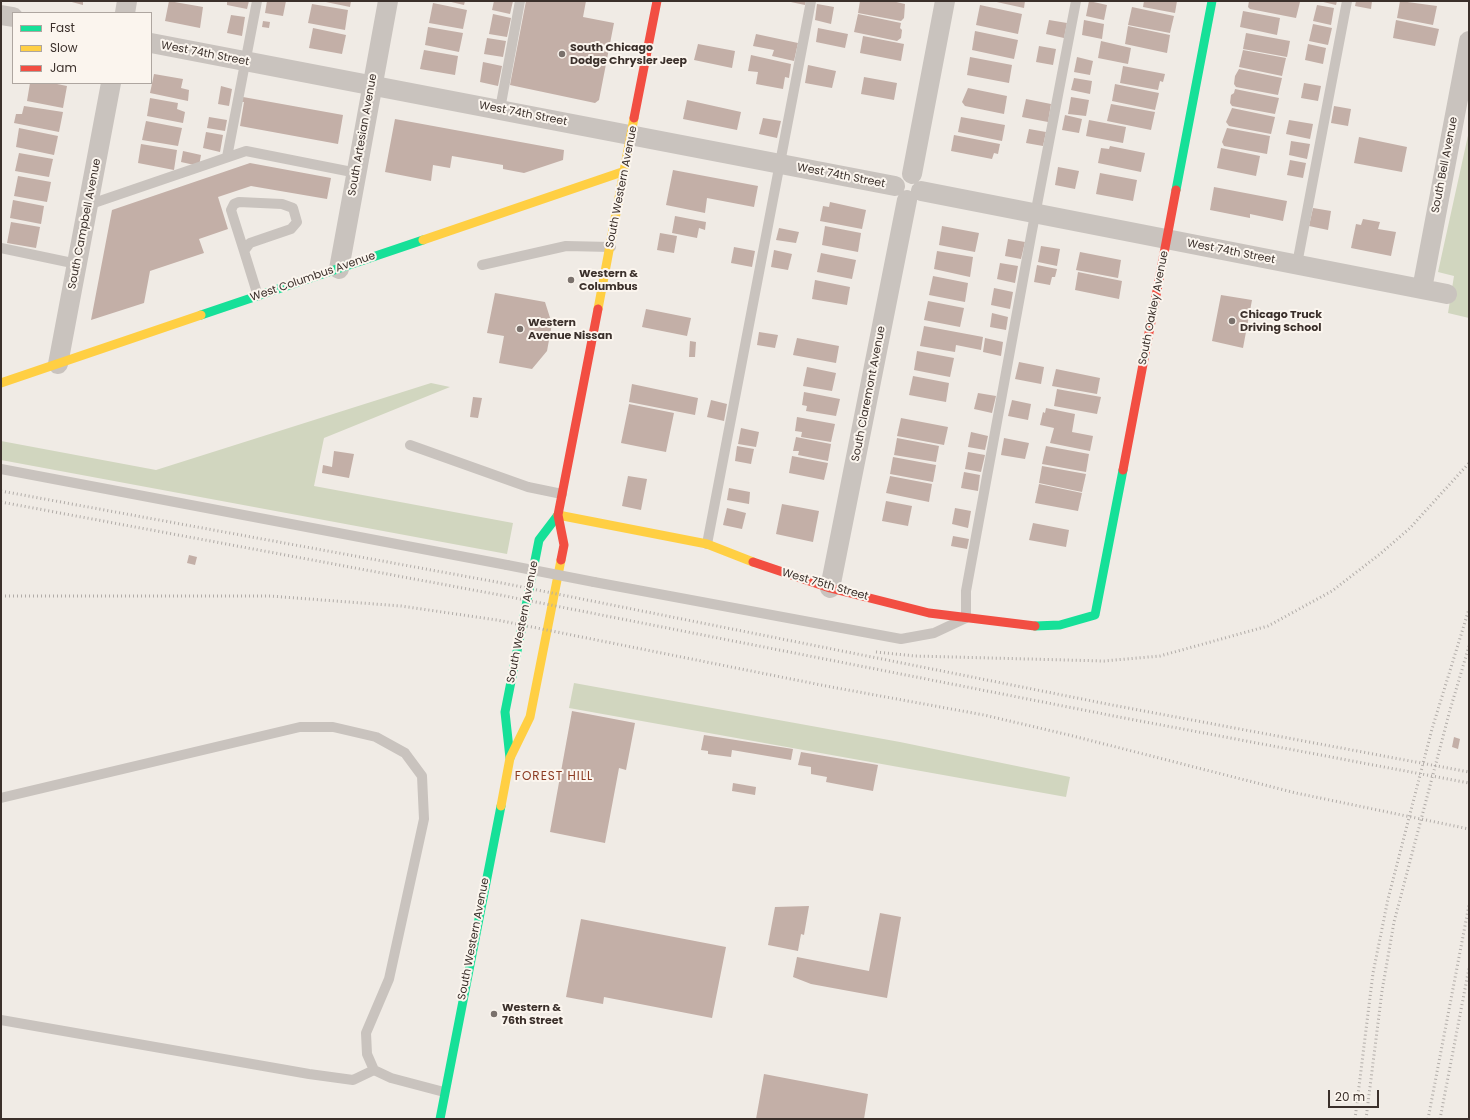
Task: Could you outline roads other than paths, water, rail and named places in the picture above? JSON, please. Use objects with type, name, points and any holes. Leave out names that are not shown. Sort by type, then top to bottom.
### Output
[{"type":"main road","name":"South Western Avenue","points":[[440,1119],[444,1092],[510,758],[530,717],[550,618],[564,545],[558,515],[611,247],[657,1]]},
{"type":"main road","name":"South Oakley Avenue","points":[[1095,616],[1212,1]]},
{"type":"main road","name":"West Columbus Avenue","points":[[1,383],[625,171]]},
{"type":"main road","name":"South Western Avenue","points":[[510,758],[505,712],[539,540],[558,515]]},
{"type":"main road","name":"West 75th Street","points":[[558,515],[707,544],[779,572],[830,588],[929,613],[1031,626],[1060,625],[1095,616]]},
{"type":"street","points":[[125,12],[127,1]]},
{"type":"street","name":"South Artesian Avenue","points":[[339,269],[388,1]]},
{"type":"street","points":[[907,192],[920,179],[912,174],[945,1]]},
{"type":"street","points":[[1,15],[12,17]]},
{"type":"street","name":"South Bell Avenue","points":[[1422,289],[1469,41]]},
{"type":"street","name":"West 74th Street","points":[[152,43],[780,164],[907,192],[1035,213],[1447,294]]},
{"type":"street","name":"South Campbell Avenue","points":[[58,364],[111,84]]},
{"type":"street","name":"South Claremont Avenue","points":[[830,588],[907,192]]},
{"type":"lane","points":[[227,158],[257,1]]},
{"type":"lane","points":[[500,109],[520,1]]},
{"type":"lane","points":[[707,544],[811,1]]},
{"type":"lane","points":[[1,470],[901,639],[934,633],[966,618],[966,591],[1035,213],[1076,1]]},
{"type":"lane","points":[[1297,264],[1347,1]]},
{"type":"lane","points":[[88,205],[246,151],[357,173]]},
{"type":"lane","points":[[244,251],[250,243],[291,229],[296,222],[293,208],[282,204],[239,202],[234,204],[231,210],[258,296]]},
{"type":"lane","points":[[482,265],[566,246],[611,247]]},
{"type":"lane","points":[[1,248],[77,264]]},
{"type":"lane","points":[[410,445],[528,487],[562,494]]},
{"type":"lane","points":[[1,798],[300,727],[333,727],[376,737],[405,753],[422,776],[424,819],[389,979],[366,1033],[367,1054],[374,1070],[391,1078],[444,1092]]},
{"type":"lane","points":[[1,1020],[309,1074],[353,1080],[374,1070]]},
{"type":"railway","points":[[876,652],[915,656],[1104,661],[1160,656],[1268,626],[1332,591],[1380,554],[1410,528],[1469,463]]},
{"type":"railway","points":[[1,491],[502,583],[1112,705],[1469,772]]},
{"type":"railway","points":[[1,502],[500,595],[1119,717],[1469,783]]},
{"type":"railway","points":[[1,596],[270,596],[401,606],[497,620],[826,686],[984,715],[1069,735],[1296,793],[1469,829]]},
{"type":"railway","points":[[1355,1119],[1373,973],[1388,899],[1432,729],[1469,609]]},
{"type":"railway","points":[[1366,1119],[1382,991],[1394,922],[1450,710],[1469,646]]},
{"type":"railway","points":[[1428,1119],[1469,905]]},
{"type":"railway","points":[[1440,1119],[1469,968]]},
{"type":"place","name":"South Chicago Dodge Chrysler Jeep","points":[[562,54]]},
{"type":"place","name":"Western & Columbus","points":[[571,280]]},
{"type":"place","name":"Chicago Truck Driving School","points":[[1232,321]]},
{"type":"place","name":"Western Avenue Nissan","points":[[520,329]]},
{"type":"place","name":"Western & 76th Street","points":[[494,1014]]},
{"type":"district","name":"FOREST HILL","points":[[554,777]]}]
